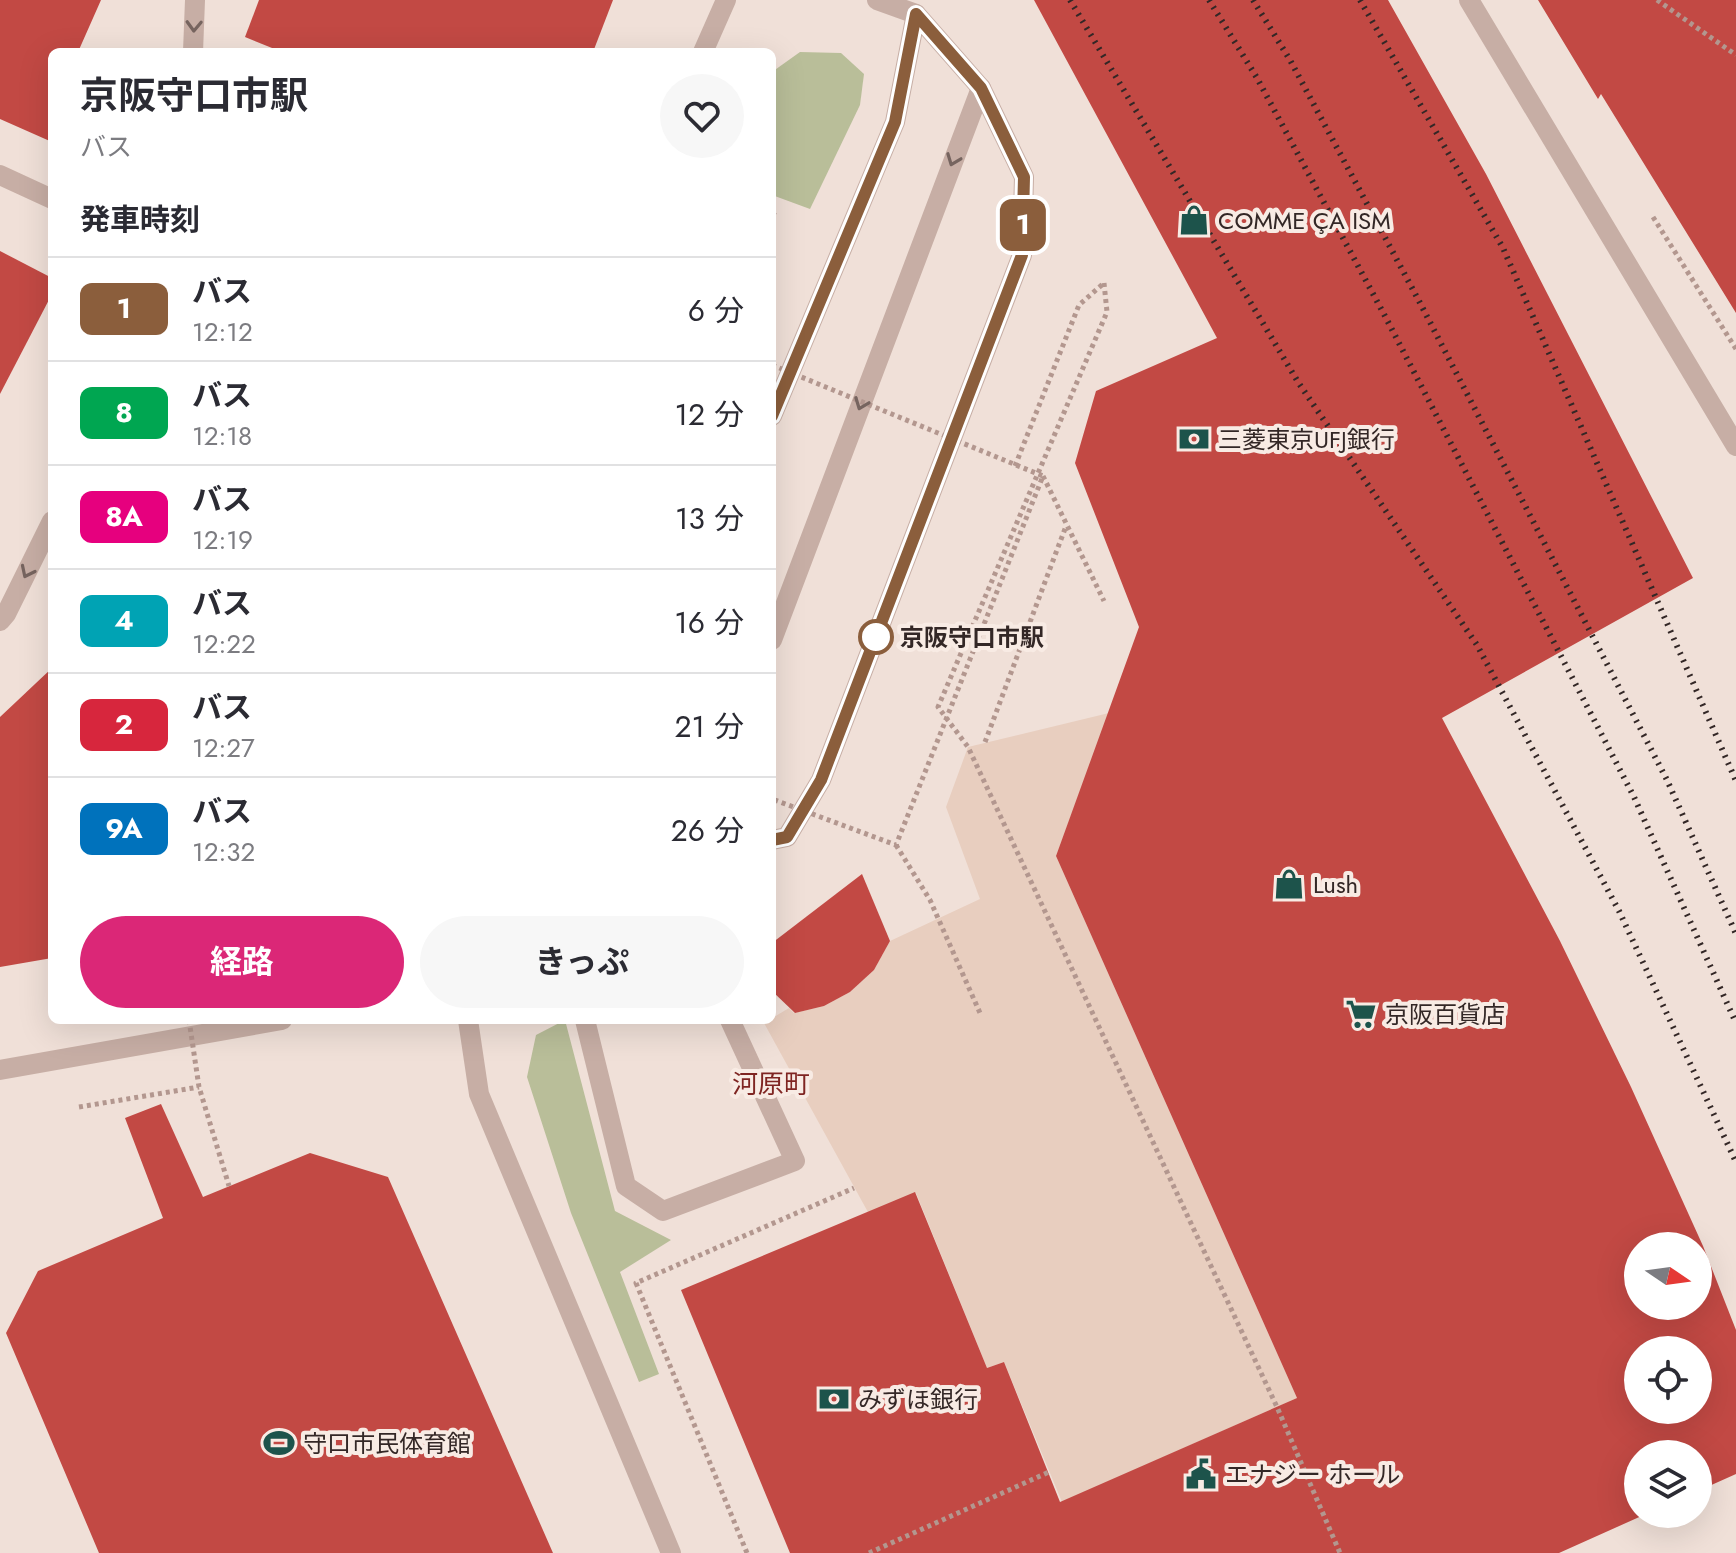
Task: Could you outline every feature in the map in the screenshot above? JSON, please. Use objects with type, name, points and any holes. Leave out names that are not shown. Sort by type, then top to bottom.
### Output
[{"type":"street","points":[[193,48],[195,0]]},
{"type":"street","points":[[705,48],[726,0]]},
{"type":"street","points":[[776,839],[787,837],[821,780],[1022,255],[1024,177],[981,88],[913,7],[877,0]]},
{"type":"street","points":[[1469,0],[1736,446]]},
{"type":"street","points":[[776,406],[895,122],[913,7]]},
{"type":"street","points":[[776,629],[981,88]]},
{"type":"street","points":[[0,175],[48,197]]},
{"type":"street","points":[[0,621],[48,529]]},
{"type":"street","points":[[0,1070],[259,1024]]},
{"type":"street","points":[[469,1024],[479,1094],[671,1553]]},
{"type":"street","points":[[586,1024],[626,1186],[663,1211],[795,1161],[732,1024]]},
{"type":"path","points":[[1657,0],[1736,55]]},
{"type":"path","points":[[1015,466],[1079,305],[1104,283],[1107,312],[938,707],[968,747],[1270,1392],[1340,1553]]},
{"type":"path","points":[[776,367],[1043,476],[1104,601]]},
{"type":"path","points":[[910,422],[915,409]]},
{"type":"path","points":[[896,845],[1043,476]]},
{"type":"path","points":[[985,742],[1066,526]]},
{"type":"path","points":[[776,800],[896,845],[930,900],[980,1013]]},
{"type":"path","points":[[190,1024],[199,1087],[229,1186]]},
{"type":"path","points":[[79,1107],[199,1087]]},
{"type":"path","points":[[747,1553],[636,1283],[854,1188]]},
{"type":"path","points":[[869,1553],[1049,1472]]},
{"type":"green space","points":[[800,52],[841,53],[864,74],[860,105],[810,209],[776,196],[776,69]]},
{"type":"green space","points":[[557,1024],[566,1024],[615,1211],[671,1240],[620,1272],[659,1374],[639,1382],[571,1213],[527,1077],[536,1035]]},
{"type":"shaded area","points":[[1109,713],[1056,856],[1297,1398],[1062,1502],[1004,1362],[987,1368],[916,1193],[869,1214],[765,1024],[776,1024],[776,1016],[789,1008],[794,1013],[824,1006],[850,992],[874,970],[890,941],[980,899],[946,807],[968,747]]},
{"type":"building","points":[[0,0],[101,0],[80,48],[48,48],[48,140],[0,119]]},
{"type":"building","points":[[259,0],[613,0],[595,48],[272,48],[245,37]]},
{"type":"building","points":[[1034,0],[1388,0],[1486,174],[1693,578],[1442,718],[1560,941],[1697,1232],[1624,1232],[1624,1320],[1712,1320],[1712,1269],[1736,1330],[1736,1474],[1712,1485],[1712,1440],[1624,1440],[1624,1524],[1559,1553],[790,1553],[681,1290],[915,1192],[987,1368],[1004,1362],[1060,1502],[1297,1398],[1056,856],[1139,627],[1075,463],[1096,391],[1217,338]]},
{"type":"building","points":[[1538,0],[1736,0],[1736,313],[1601,94],[1598,99]]},
{"type":"building","points":[[0,251],[48,276],[48,302],[0,394]]},
{"type":"building","points":[[48,672],[48,959],[0,967],[0,717]]},
{"type":"building","points":[[862,874],[890,941],[874,970],[850,992],[824,1006],[795,1013],[776,995],[776,940]]},
{"type":"building","name":"守口市民体育館","points":[[161,1104],[203,1197],[310,1153],[388,1177],[553,1553],[99,1553],[6,1333],[38,1271],[163,1218],[125,1118]]},
{"type":"railway","points":[[1070,0],[1298,382],[1477,645],[1619,911],[1736,1162]]},
{"type":"railway","points":[[1209,0],[1257,78],[1386,318],[1634,797],[1736,1023]]},
{"type":"railway","points":[[1253,0],[1290,60],[1419,301],[1667,780],[1736,934]]},
{"type":"railway","points":[[1360,0],[1503,248],[1736,781]]},
{"type":"bus line","name":"1","points":[[776,406],[895,122],[916,14],[981,88],[1024,177],[1022,255],[821,780],[787,837],[776,839]]},
{"type":"place","name":"COMME ÇA ISM","points":[[1194,220]]},
{"type":"place","name":"三菱東京UFJ銀行","points":[[1194,439]]},
{"type":"place","name":"京阪守口市駅","points":[[876,637]]},
{"type":"place","name":"Lush","points":[[1289,884]]},
{"type":"place","name":"京阪百貨店","points":[[1361,1014]]},
{"type":"place","name":"みずほ銀行","points":[[834,1399]]},
{"type":"place","name":"守口市民体育館","points":[[279,1443]]},
{"type":"place","name":"エナジー ホール","points":[[1201,1474]]},
{"type":"district","name":"河原町","points":[[771,1084]]}]
